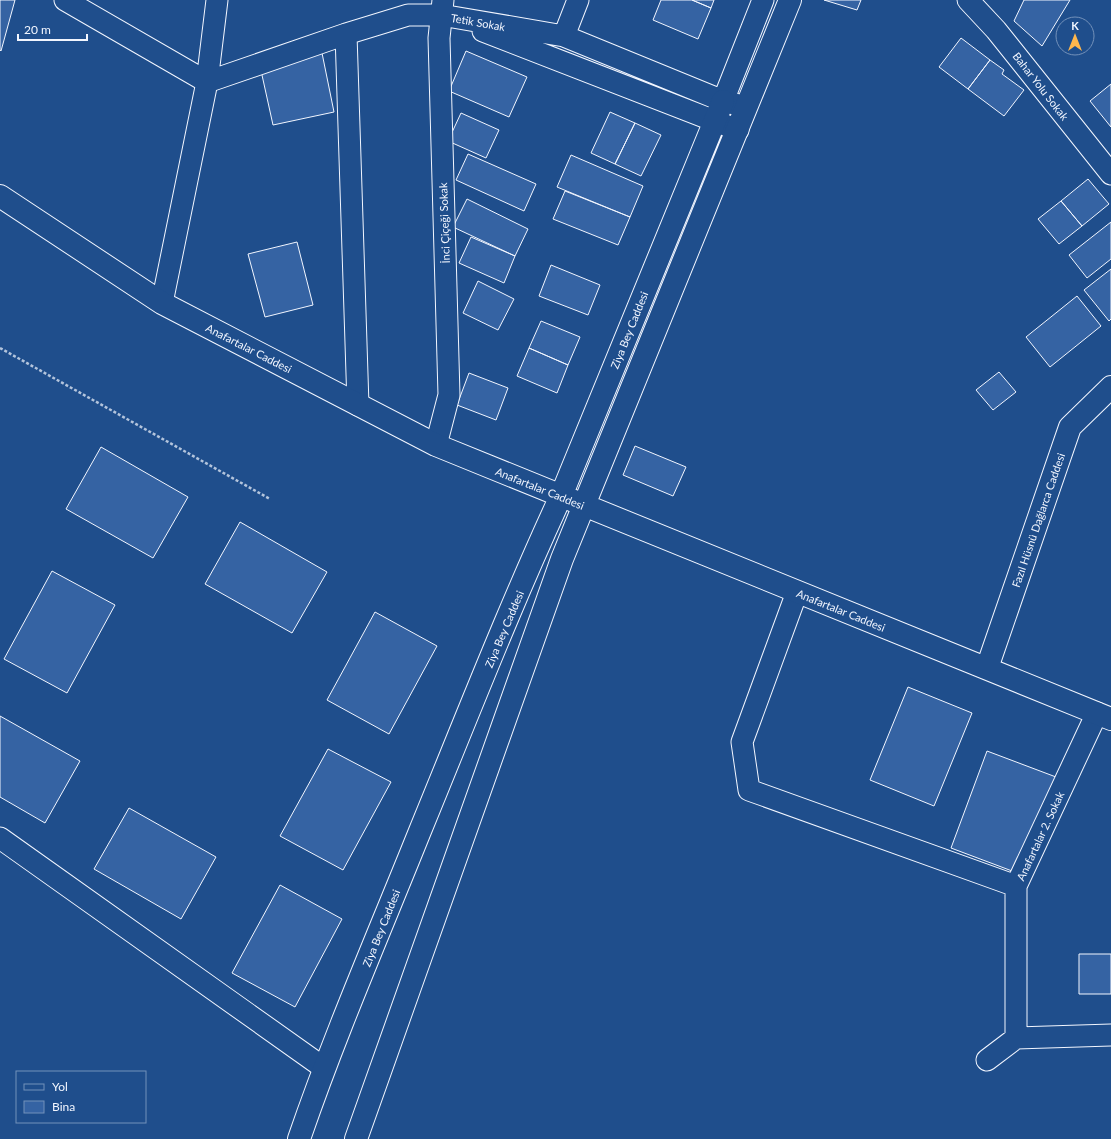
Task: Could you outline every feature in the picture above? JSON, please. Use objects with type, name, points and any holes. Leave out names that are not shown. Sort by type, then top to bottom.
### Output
[{"type":"street","points":[[65,0],[207,82],[346,34],[409,7],[442,8]]},
{"type":"street","points":[[162,303],[207,82],[217,0]]},
{"type":"street","points":[[564,36],[578,0]]},
{"type":"street","name":"Ziya Bey Caddesi","points":[[299,1139],[324,1068],[475,697],[537,548],[561,496],[763,0]]},
{"type":"street","points":[[356,1139],[562,559],[790,0]]},
{"type":"street","name":"Bahar Yolu Sokak","points":[[968,0],[996,30],[1111,174]]},
{"type":"street","name":"Tetik Sokak","points":[[442,8],[564,36],[723,101],[746,107]]},
{"type":"street","name":"Tetik Sokak","points":[[442,8],[715,121]]},
{"type":"street","name":"İnci Çiçeği Sokak","points":[[436,445],[449,395],[442,152],[440,38],[442,8]]},
{"type":"street","points":[[346,34],[358,404]]},
{"type":"street","points":[[715,121],[738,130]]},
{"type":"street","name":"Anafartalar Caddesi","points":[[0,196],[162,303],[436,445],[1104,716]]},
{"type":"street","name":"Fazıl Hüsnü Dağlarca Caddesi","points":[[986,668],[1070,427],[1111,387]]},
{"type":"street","points":[[797,592],[742,742],[748,790],[1016,886]]},
{"type":"street","name":"Anafartalar 2. Sokak","points":[[1016,1038],[1016,886],[1104,716]]},
{"type":"street","points":[[0,838],[324,1068]]},
{"type":"street","points":[[987,1060],[1016,1038],[1111,1035]]},
{"type":"path","points":[[0,348],[270,499]]},
{"type":"building","points":[[0,0],[15,0],[1,51],[0,50]]},
{"type":"building","points":[[661,0],[692,0],[711,8],[698,39],[653,20]]},
{"type":"building","points":[[692,0],[714,0],[711,8]]},
{"type":"building","points":[[824,0],[861,0],[857,10]]},
{"type":"building","points":[[1024,0],[1070,0],[1060,16],[1055,16],[1055,25],[1042,46],[1014,21]]},
{"type":"building","points":[[961,38],[990,60],[968,89],[939,67]]},
{"type":"building","points":[[466,51],[527,77],[509,117],[449,91]]},
{"type":"building","points":[[322,53],[334,112],[273,125],[260,66]]},
{"type":"building","points":[[990,60],[1004,70],[1002,74],[1024,90],[1004,116],[968,89]]},
{"type":"building","points":[[1111,84],[1111,127],[1090,101]]},
{"type":"building","points":[[610,112],[635,123],[615,164],[591,153]]},
{"type":"building","points":[[461,113],[499,130],[486,158],[448,141]]},
{"type":"building","points":[[635,123],[661,135],[641,176],[615,164]]},
{"type":"building","points":[[468,154],[536,184],[524,211],[456,180]]},
{"type":"building","points":[[571,155],[643,186],[630,217],[557,187]]},
{"type":"building","points":[[1088,179],[1109,204],[1082,226],[1061,201]]},
{"type":"building","points":[[565,191],[630,217],[618,245],[553,219]]},
{"type":"building","points":[[467,199],[528,229],[515,256],[453,227]]},
{"type":"building","points":[[1061,201],[1082,226],[1059,244],[1038,219]]},
{"type":"building","points":[[1111,222],[1111,259],[1087,278],[1069,255]]},
{"type":"building","points":[[471,237],[515,256],[504,283],[459,263]]},
{"type":"building","points":[[297,242],[313,305],[265,317],[248,254]]},
{"type":"building","points":[[551,265],[600,285],[588,315],[539,296]]},
{"type":"building","points":[[1111,269],[1111,319],[1109,321],[1084,290]]},
{"type":"building","points":[[478,281],[514,299],[498,330],[463,313]]},
{"type":"building","points":[[1077,296],[1101,326],[1050,367],[1026,337]]},
{"type":"building","points":[[541,321],[580,337],[568,365],[529,348]]},
{"type":"building","points":[[529,348],[568,365],[557,393],[517,376]]},
{"type":"building","points":[[999,372],[1016,392],[993,410],[976,390]]},
{"type":"building","points":[[469,373],[508,388],[496,420],[457,405]]},
{"type":"building","points":[[635,446],[686,467],[673,496],[623,475]]},
{"type":"building","points":[[101,447],[188,497],[153,558],[66,509]]},
{"type":"building","points":[[240,522],[327,572],[292,633],[205,584]]},
{"type":"building","points":[[52,571],[115,605],[67,693],[4,659]]},
{"type":"building","points":[[375,612],[437,646],[389,734],[327,700]]},
{"type":"building","points":[[908,687],[972,713],[934,806],[870,780]]},
{"type":"building","points":[[0,716],[80,761],[45,823],[0,797]]},
{"type":"building","points":[[328,749],[391,782],[343,870],[280,836]]},
{"type":"building","points":[[987,751],[1056,777],[1020,874],[951,848]]},
{"type":"building","points":[[129,808],[216,857],[181,919],[94,869]]},
{"type":"building","points":[[280,885],[342,919],[295,1007],[232,973]]},
{"type":"building","points":[[1079,954],[1111,954],[1111,994],[1079,994]]}]
